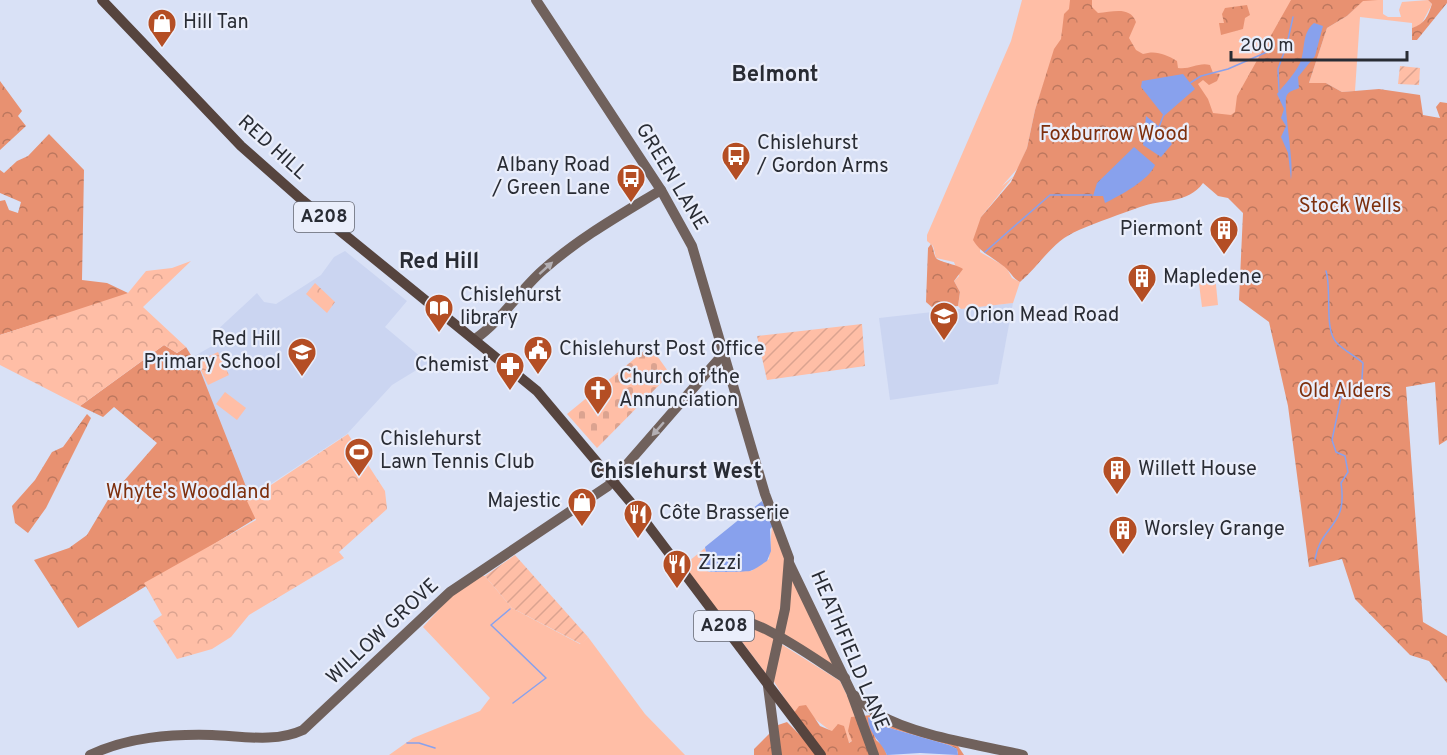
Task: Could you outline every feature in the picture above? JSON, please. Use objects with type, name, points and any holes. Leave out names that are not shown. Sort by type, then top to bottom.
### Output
[{"type":"main road","name":"RED HILL","points":[[102,0],[241,146],[284,184],[475,339]]},
{"type":"main road","name":"A208","points":[[475,339],[537,391],[613,480],[821,755]]},
{"type":"street","name":"GREEN LANE","points":[[536,0],[661,190],[692,246],[765,494],[789,563]]},
{"type":"street","points":[[475,339],[489,329],[540,272],[566,250],[661,190]]},
{"type":"street","name":"WILLOW GROVE","points":[[90,755],[155,736],[261,738],[290,736],[303,730],[450,592],[548,529],[613,480],[724,353]]},
{"type":"street","points":[[777,755],[768,686],[779,638],[789,563]]},
{"type":"street","name":"HEATHFIELD LANE","points":[[789,563],[845,678],[874,755]]},
{"type":"street","points":[[716,615],[751,624],[779,638],[845,678]]},
{"type":"street","points":[[852,694],[878,714],[899,723],[1023,755]]},
{"type":"shaded area","name":"Red Hill Primary School","points":[[345,251],[407,301],[385,327],[428,363],[392,385],[347,434],[245,501],[191,358],[221,341],[214,333],[257,293],[264,302],[276,304],[321,275],[334,257]]},
{"type":"shaded area","name":"Orion Mead Road","points":[[1013,303],[998,384],[890,400],[879,318]]},
{"type":"green space","points":[[1022,0],[1304,0],[1234,116],[1186,119],[1046,77],[1035,110],[1027,148],[1019,167],[1002,186],[1014,176],[981,217],[980,252],[1006,267],[1012,278],[1020,282],[1013,303],[961,309],[958,306],[960,292],[954,281],[959,276],[954,262],[936,258],[933,246],[927,241],[927,235],[1011,41]]},
{"type":"green space","points":[[1070,0],[1092,0],[1092,7],[1098,13],[1120,11],[1130,14],[1136,22],[1129,38],[1136,50],[1143,54],[1152,52],[1165,55],[1177,61],[1178,68],[1210,65],[1213,73],[1220,74],[1217,81],[1209,85],[1203,80],[1198,84],[1208,99],[1213,113],[1231,115],[1235,112],[1237,96],[1291,0],[1378,0],[1363,1],[1347,16],[1327,28],[1309,83],[1326,83],[1342,92],[1379,89],[1420,95],[1423,115],[1440,118],[1436,107],[1440,102],[1447,103],[1447,440],[1439,445],[1435,382],[1406,387],[1423,622],[1447,636],[1447,683],[1429,661],[1410,655],[1355,599],[1342,559],[1309,567],[1288,406],[1269,322],[1239,300],[1243,213],[1228,198],[1218,196],[1203,183],[1197,190],[1182,198],[1140,207],[1086,227],[1061,240],[1020,282],[973,240],[981,217],[1011,182],[1027,148],[1035,110],[1054,49],[1061,39],[1064,14],[1069,9]]},
{"type":"green space","points":[[1363,0],[1383,0],[1383,14],[1388,17],[1401,17],[1399,10],[1402,2],[1428,0],[1432,4],[1421,25],[1412,28],[1412,23],[1360,17],[1355,91],[1342,92],[1326,83],[1309,83],[1327,28],[1347,16]]},
{"type":"green space","points":[[1428,0],[1447,0],[1447,3],[1417,40],[1412,40],[1412,28],[1423,22],[1429,12],[1432,4]]},
{"type":"green space","points":[[1247,5],[1250,15],[1245,18],[1243,29],[1221,35],[1219,23],[1224,23],[1222,14],[1225,8]]},
{"type":"green space","points":[[1400,66],[1420,68],[1419,85],[1398,84]]},
{"type":"green space","points":[[0,81],[22,111],[18,116],[26,126],[0,150]]},
{"type":"green space","points":[[49,134],[84,170],[82,280],[107,283],[128,293],[120,307],[108,301],[0,335],[0,201],[5,200],[9,210],[18,213],[21,202],[0,193],[0,170],[4,173],[17,161],[28,156]]},
{"type":"green space","points":[[931,244],[938,259],[963,269],[954,281],[960,292],[958,306],[934,309],[926,302],[928,248]]},
{"type":"green space","points":[[191,261],[143,307],[186,347],[177,353],[164,345],[80,406],[0,365],[0,335],[128,293],[146,271],[172,268]]},
{"type":"green space","points":[[1215,275],[1218,305],[1202,307],[1198,276]]},
{"type":"green space","points":[[315,283],[335,302],[327,313],[306,294]]},
{"type":"green space","points":[[862,324],[865,366],[767,380],[757,336]]},
{"type":"green space","name":"Whyte's Woodland","points":[[164,345],[177,353],[186,347],[200,370],[258,517],[78,628],[34,560],[69,548],[87,535],[109,498],[157,443],[114,407],[103,417],[80,406]]},
{"type":"green space","points":[[650,346],[670,374],[597,448],[567,414]]},
{"type":"green space","points":[[218,352],[229,375],[208,385],[197,362]]},
{"type":"green space","points":[[225,392],[246,408],[237,420],[216,404]]},
{"type":"green space","points":[[87,414],[91,418],[46,508],[28,533],[15,523],[12,506],[35,480],[52,452],[63,447]]},
{"type":"green space","points":[[348,434],[385,491],[387,509],[339,552],[344,558],[249,615],[231,637],[212,649],[177,659],[153,621],[162,615],[144,583],[256,520],[247,501]]},
{"type":"green space","points":[[772,526],[786,556],[778,630],[716,610],[683,566],[705,548],[706,552],[700,562],[709,572],[751,571],[769,559]]},
{"type":"green space","points":[[515,555],[588,637],[581,644],[512,608],[485,576]]},
{"type":"green space","points":[[791,575],[837,668],[783,635]]},
{"type":"green space","points":[[481,576],[485,576],[512,608],[580,644],[588,637],[645,714],[685,755],[389,755],[413,738],[480,711],[490,698],[423,627],[453,594]]},
{"type":"green space","points":[[725,619],[752,626],[775,639],[767,675]]},
{"type":"green space","points":[[781,644],[840,681],[856,714],[852,741],[848,743],[811,715],[793,712],[773,680]]},
{"type":"green space","points":[[806,705],[820,726],[832,731],[838,724],[844,726],[849,743],[852,741],[848,731],[851,717],[872,715],[879,721],[958,746],[964,755],[958,755],[957,749],[949,745],[886,727],[868,717],[876,740],[883,746],[887,755],[754,755],[754,749],[778,725],[787,722],[812,747],[791,717],[799,706]]},
{"type":"water","points":[[1314,23],[1323,26],[1315,56],[1298,77],[1299,88],[1289,92],[1286,100],[1291,180],[1288,153],[1281,137],[1286,126],[1281,118],[1284,109],[1277,94],[1300,63],[1305,37]]},
{"type":"water","points":[[1183,74],[1195,89],[1164,116],[1141,87],[1142,81]]},
{"type":"water","points":[[1146,116],[1162,129],[1172,144],[1161,157],[1143,145]]},
{"type":"water","points":[[1134,147],[1155,165],[1152,171],[1134,187],[1105,203],[1103,196],[1093,196],[1097,183]]},
{"type":"water","points":[[762,501],[774,525],[770,529],[771,551],[767,561],[750,571],[702,570],[699,564],[706,552],[705,547]]},
{"type":"water","points":[[868,717],[886,727],[949,745],[957,749],[958,755],[920,753],[887,755],[872,733]]},
{"type":"waterway","points":[[1287,44],[1293,17]]},
{"type":"waterway","points":[[1279,91],[1278,69],[1287,44]]},
{"type":"waterway","points":[[1190,83],[1201,76],[1228,69],[1267,52]]},
{"type":"waterway","points":[[1159,127],[1164,114]]},
{"type":"waterway","points":[[985,252],[1050,195],[1092,195]]},
{"type":"waterway","points":[[1315,559],[1318,548],[1341,509],[1341,483],[1348,472],[1345,456],[1336,452],[1332,440],[1341,397],[1349,393],[1356,397],[1361,395],[1363,363],[1339,345],[1332,336],[1326,271]]},
{"type":"waterway","points":[[510,609],[491,625],[546,678],[513,703]]},
{"type":"waterway","points":[[407,743],[419,743],[435,748]]},
{"type":"place","name":"Hill Tan","points":[[162,48]]},
{"type":"place","name":"Chislehurst / Gordon Arms","points":[[736,182]]},
{"type":"place","name":"Albany Road / Green Lane","points":[[631,204]]},
{"type":"place","name":"Piermont","points":[[1224,256]]},
{"type":"place","name":"Mapledene","points":[[1142,304]]},
{"type":"place","name":"Chislehurst library","points":[[439,334]]},
{"type":"place","name":"Orion Mead Road","points":[[944,342]]},
{"type":"place","name":"Chislehurst Post Office","points":[[538,376]]},
{"type":"place","name":"Red Hill Primary School","points":[[302,378]]},
{"type":"place","name":"Chemist","points":[[510,392]]},
{"type":"place","name":"Church of the Annunciation","points":[[598,416]]},
{"type":"place","name":"Chislehurst Lawn Tennis Club","points":[[359,478]]},
{"type":"place","name":"Willett House","points":[[1117,496]]},
{"type":"place","name":"Majestic","points":[[582,528]]},
{"type":"place","name":"Côte Brasserie","points":[[638,540]]},
{"type":"place","name":"Worsley Grange","points":[[1123,556]]},
{"type":"place","name":"Zizzi","points":[[677,590]]},
{"type":"district","name":"Belmont","points":[[775,75]]},
{"type":"district","name":"Red Hill","points":[[439,262]]},
{"type":"district","name":"Chislehurst West","points":[[676,472]]},
{"type":"park label","name":"Foxburrow Wood","points":[[1114,135]]},
{"type":"park label","name":"Stock Wells","points":[[1350,207]]},
{"type":"park label","name":"Old Alders","points":[[1345,392]]}]
